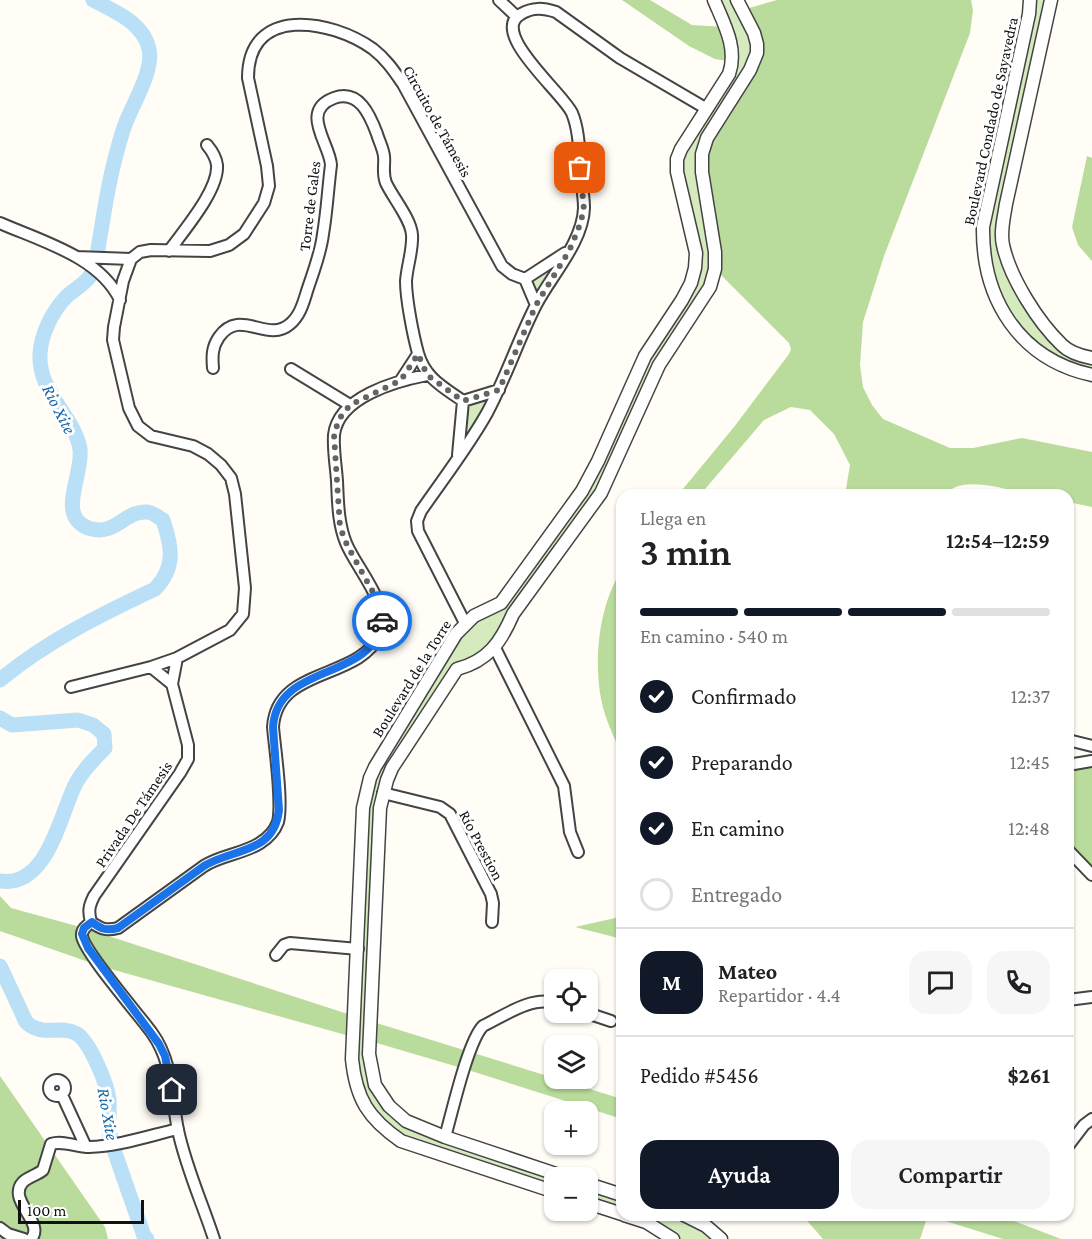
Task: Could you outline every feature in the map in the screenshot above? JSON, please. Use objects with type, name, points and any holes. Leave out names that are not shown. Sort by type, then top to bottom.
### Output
[{"type":"street","points":[[499,0],[517,17]]},
{"type":"street","name":"Boulevard de la Torre","points":[[544,1188],[402,1141],[384,1129],[370,1114],[360,1096],[354,1077],[352,1059],[363,808],[375,768],[456,634],[465,623],[501,603],[586,483],[645,356],[691,284],[696,253],[677,172],[677,159],[681,149],[729,74],[733,62],[733,50],[714,0]]},
{"type":"street","name":"Boulevard de la Torre","points":[[544,1170],[445,1137],[406,1121],[389,1106],[375,1085],[369,1054],[380,808],[392,768],[457,669],[467,666],[495,648],[506,632],[513,614],[601,493],[659,365],[710,287],[715,269],[715,252],[702,172],[702,154],[707,138],[755,61],[757,44],[737,0]]},
{"type":"street","name":"Boulevard Condado de Sayavedra","points":[[1030,0],[1029,14],[983,227],[983,250],[987,272],[1000,307],[1011,324],[1042,355],[1060,366],[1092,375]]},
{"type":"street","name":"Boulevard Condado de Sayavedra","points":[[1051,0],[1003,224],[1003,243],[1008,261],[1030,304],[1062,346]]},
{"type":"street","points":[[517,17],[535,9],[545,8],[556,12],[620,58],[707,109]]},
{"type":"street","points":[[465,623],[418,531],[417,521],[421,511],[486,414],[499,390],[536,305],[569,251],[584,210],[576,127],[572,112],[564,99],[517,44],[513,31],[517,17]]},
{"type":"street","points":[[725,27],[735,20],[748,20]]},
{"type":"street","name":"Circuito de Támesis","points":[[0,223],[97,264],[131,259],[140,252],[210,251],[229,245],[244,234],[264,203],[269,186],[267,166],[248,78],[248,63],[253,48],[263,35],[278,27],[298,24],[336,31],[354,38],[389,63],[404,84],[502,266],[512,274],[525,279]]},
{"type":"street","name":"Torre de Gales","points":[[213,368],[214,344],[228,328],[237,324],[270,331],[281,330],[298,315],[323,236],[331,165],[331,156],[319,133],[317,122],[319,112],[326,103],[334,98],[345,96],[355,99],[365,107],[371,118],[384,155],[383,175],[412,233],[407,289],[418,354]]},
{"type":"street","points":[[170,250],[207,197],[214,183],[218,167],[214,154],[207,145]]},
{"type":"street","points":[[536,305],[525,279],[569,251]]},
{"type":"street","points":[[71,687],[152,667],[177,658],[230,630],[243,614],[245,588],[235,494],[231,478],[208,454],[193,447],[151,436],[138,426],[129,408],[115,353],[114,327],[126,269],[131,259]]},
{"type":"street","points":[[987,272],[993,266],[1008,261]]},
{"type":"street","points":[[97,264],[120,300]]},
{"type":"street","points":[[1042,355],[1051,354],[1062,346],[1092,358]]},
{"type":"street","points":[[418,354],[427,375],[463,401]]},
{"type":"street","points":[[401,380],[418,354]]},
{"type":"street","points":[[291,369],[350,405]]},
{"type":"street","points":[[92,922],[108,931],[118,928],[204,866],[216,859],[251,848],[268,837],[278,821],[273,727],[279,703],[297,687],[355,659],[370,648],[380,633],[382,618],[379,603],[347,545],[340,527],[334,435],[339,419],[350,405],[401,380],[427,375]]},
{"type":"street","points":[[463,401],[499,390]]},
{"type":"street","points":[[458,456],[463,401]]},
{"type":"street","points":[[501,603],[509,606],[513,614]]},
{"type":"street","points":[[495,648],[564,786],[570,832],[578,852]]},
{"type":"street","points":[[444,655],[448,664],[457,669]]},
{"type":"street","name":"Privada De Támesis","points":[[177,658],[172,684],[188,745],[188,759],[94,896],[89,912],[92,922],[84,928],[82,934],[83,940],[100,966],[152,1033],[165,1056],[178,1129]]},
{"type":"street","points":[[152,667],[172,684]]},
{"type":"street","points":[[1074,742],[1092,746]]},
{"type":"street","points":[[1074,764],[1092,761]]},
{"type":"street","name":"Río Prestion","points":[[383,793],[440,807],[450,814],[491,894],[494,903],[492,922]]},
{"type":"street","points":[[1074,856],[1092,875]]},
{"type":"street","points":[[276,955],[284,945],[290,943],[358,949]]},
{"type":"street","points":[[1074,999],[1092,997]]},
{"type":"street","points":[[445,1137],[478,1030],[532,1003],[544,1001]]},
{"type":"street","points":[[598,1017],[611,1021]]},
{"type":"street","points":[[62,1095],[86,1147]]},
{"type":"street","points":[[1074,1138],[1092,1119]]},
{"type":"street","points":[[31,1239],[35,1235],[35,1229],[19,1192],[23,1181],[43,1170],[51,1144],[58,1142],[86,1147],[115,1144],[178,1129],[214,1239]]},
{"type":"street","points":[[598,1187],[616,1193]]},
{"type":"street","points":[[598,1206],[616,1213]]},
{"type":"street","points":[[648,1221],[673,1239]]},
{"type":"street","points":[[696,1221],[721,1239]]},
{"type":"street","points":[[0,1228],[8,1234],[24,1239]]},
{"type":"green space","points":[[622,0],[650,0],[692,25],[725,27],[733,62],[715,59],[689,46]]},
{"type":"green space","points":[[714,0],[737,0],[757,44],[715,269],[668,350],[608,479],[495,648],[457,669],[387,780],[371,1069],[406,1121],[544,1174],[544,1188],[384,1129],[354,1077],[366,792],[456,634],[501,603],[582,491],[695,268],[677,159],[729,74]]},
{"type":"green space","points":[[777,0],[971,0],[973,10],[970,33],[884,256],[863,322],[860,365],[863,387],[872,405],[883,419],[950,448],[973,448],[1022,438],[1092,452],[1092,507],[1074,503],[1074,489],[1007,489],[974,484],[962,485],[953,489],[846,489],[850,465],[834,434],[810,410],[791,407],[764,420],[705,489],[683,489],[734,427],[791,349],[789,343],[715,269],[702,154],[755,61],[742,10]]},
{"type":"green space","points":[[1030,0],[1051,0],[1006,204],[1008,261],[1062,346],[1092,358],[1092,375],[1043,355],[1000,307],[983,227]]},
{"type":"green space","points":[[1087,156],[1092,158],[1092,261],[1078,245],[1072,227]]},
{"type":"green space","points":[[569,251],[536,305],[525,278]]},
{"type":"green space","points":[[499,390],[458,456],[463,401]]},
{"type":"green space","points":[[616,581],[616,741],[601,700],[598,662],[602,621]]},
{"type":"green space","points":[[1092,761],[1092,875],[1074,856],[1074,764]]},
{"type":"green space","points":[[0,896],[11,908],[84,928],[354,1016],[353,1037],[100,966],[0,931]]},
{"type":"green space","points":[[616,918],[616,937],[575,927]]},
{"type":"green space","points":[[370,1021],[544,1075],[544,1089],[590,1089],[616,1097],[616,1117],[598,1111],[598,1101],[565,1101],[370,1041]]},
{"type":"green space","points":[[0,1076],[105,1227],[108,1239],[0,1239]]},
{"type":"green space","points":[[598,1187],[616,1193],[616,1212],[598,1206]]},
{"type":"green space","points":[[636,1221],[693,1221],[721,1239],[673,1239]]},
{"type":"green space","points":[[807,1221],[926,1221],[920,1239],[823,1239]]},
{"type":"green space","points":[[946,1221],[1014,1221],[1061,1239],[1003,1239]]},
{"type":"waterway","name":"Rio Xite","points":[[0,680],[55,641],[155,589],[162,581],[169,565],[170,548],[163,520],[153,514],[140,512],[108,529],[100,530],[86,527],[77,520],[72,505],[80,449],[71,425],[50,392],[41,368],[41,346],[52,316],[66,297],[88,279],[95,267],[115,159],[125,125],[149,66],[149,49],[141,32],[127,19],[93,0]]},
{"type":"waterway","name":"Rio Xite","points":[[0,718],[12,725],[78,720],[93,725],[104,734],[105,748],[85,769],[76,783],[58,829],[41,861],[30,873],[16,880],[0,881]]},
{"type":"waterway","name":"Rio Xite","points":[[0,966],[26,1022],[39,1029],[71,1031],[82,1038],[92,1054],[108,1092],[111,1140],[147,1239]]},
{"type":"way so far","points":[[382,621],[379,603],[347,545],[340,527],[334,435],[339,419],[350,405],[401,380],[418,354],[427,375],[463,401],[499,390],[536,305],[569,251],[578,230],[584,210],[580,168]]},
{"type":"route","points":[[172,1090],[165,1056],[159,1044],[88,948],[83,940],[84,928],[92,922],[108,931],[118,928],[204,866],[216,859],[251,848],[268,837],[278,821],[279,810],[273,727],[279,703],[297,687],[355,659],[370,648],[380,633],[382,621]]}]
